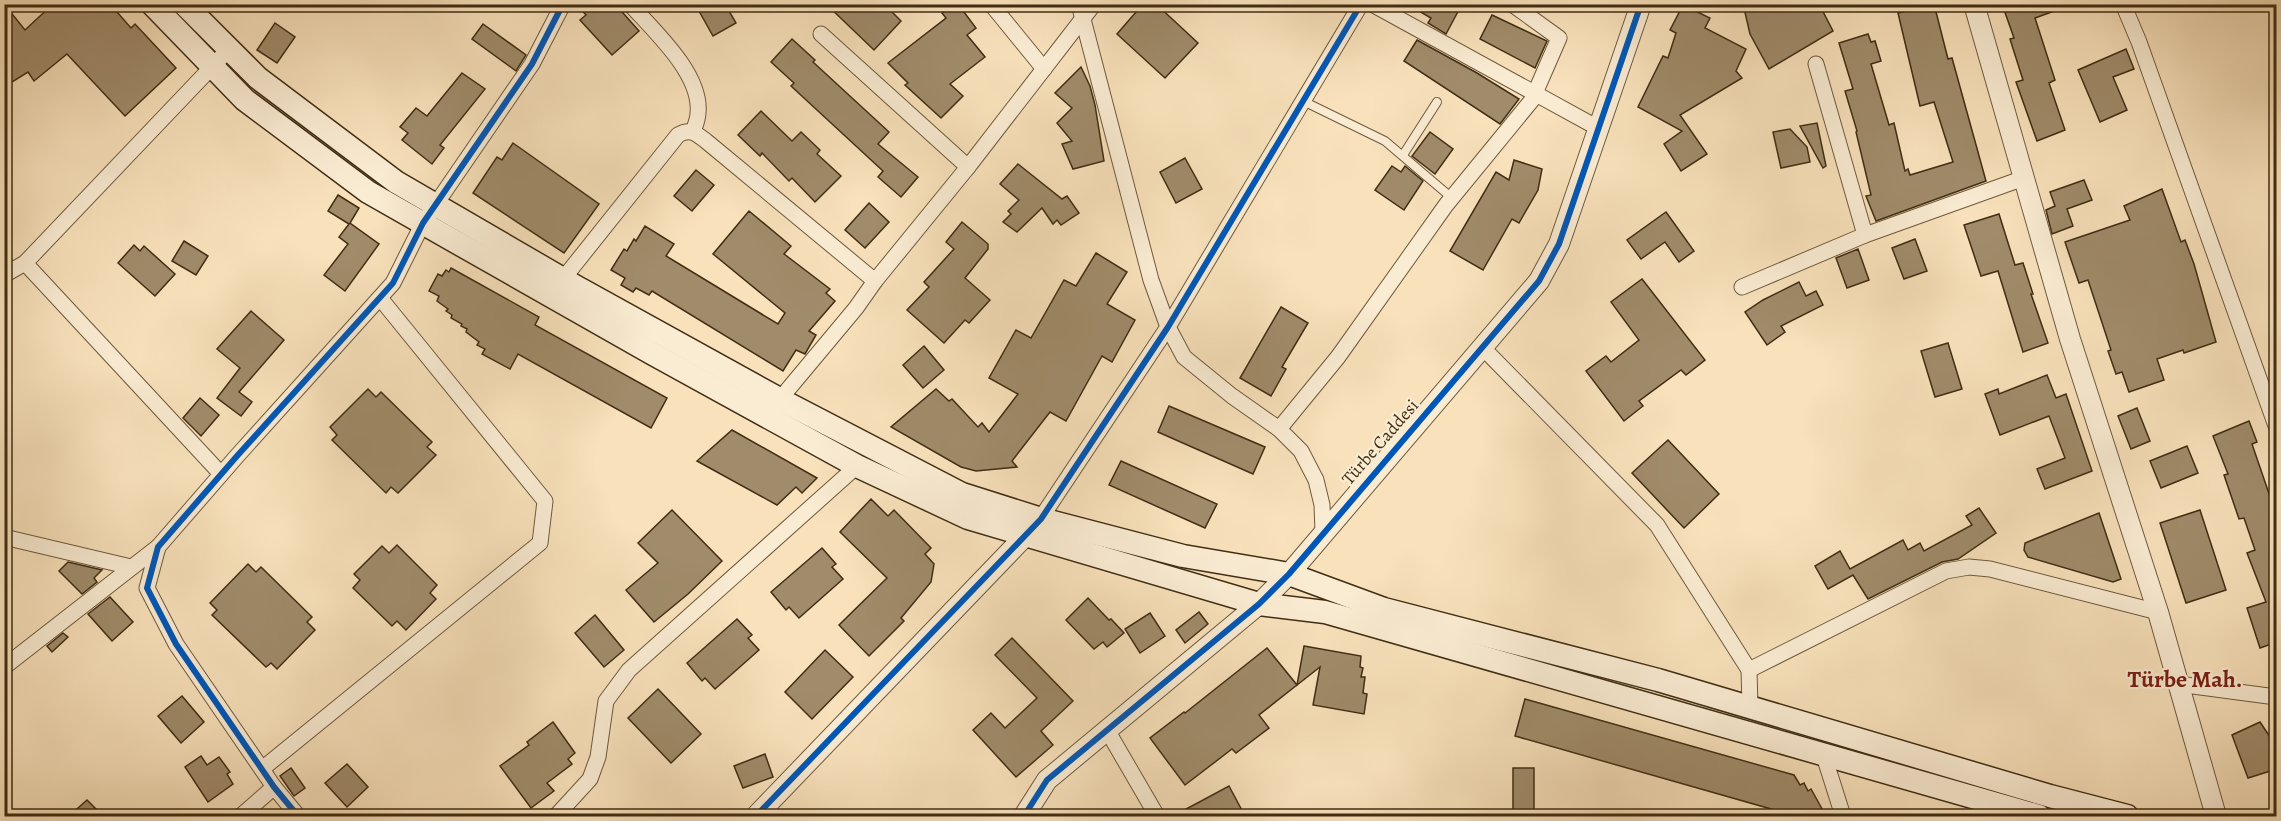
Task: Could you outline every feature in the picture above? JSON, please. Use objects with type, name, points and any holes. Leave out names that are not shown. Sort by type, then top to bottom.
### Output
[{"type":"main road","points":[[152,4],[245,100],[368,192],[428,214],[563,279],[782,400],[962,494],[1034,527],[1259,604],[1325,612],[2038,816]]},
{"type":"main road","points":[[184,4],[258,78],[396,182],[428,214],[764,415],[856,466],[968,518],[1034,527],[1183,556],[1289,573],[1384,609],[1658,680],[2127,816]]},
{"type":"street","points":[[4,667],[158,547],[393,283],[428,214],[532,64],[563,4]]},
{"type":"street","points":[[630,4],[670,48],[688,74],[697,98],[698,114],[693,132]]},
{"type":"street","points":[[991,4],[1044,69]]},
{"type":"street","points":[[1078,4],[1142,246],[1168,327],[1184,357],[1279,429],[1301,451],[1316,480],[1322,505],[1323,532]]},
{"type":"street","points":[[764,415],[782,400],[856,308],[1094,4]]},
{"type":"street","points":[[756,816],[1034,527],[1168,327],[1361,4]]},
{"type":"street","points":[[1372,4],[1598,128]]},
{"type":"street","points":[[1279,429],[1338,357],[1452,198],[1532,100],[1559,38],[1512,4]]},
{"type":"street","name":"Türbe Caddesi","points":[[1023,816],[1047,780],[1259,604],[1289,573],[1539,281],[1559,244],[1641,4]]},
{"type":"street","points":[[1974,4],[2070,339],[2158,612],[2216,816]]},
{"type":"street","points":[[2123,4],[2139,42],[2276,421]]},
{"type":"street","points":[[821,33],[968,167]]},
{"type":"street","points":[[4,275],[25,263],[229,50]]},
{"type":"street","points":[[1816,64],[1865,235]]},
{"type":"street","points":[[563,279],[678,135],[686,131],[693,132],[875,281]]},
{"type":"street","points":[[1742,287],[1865,235],[2024,178]]},
{"type":"street","points":[[25,263],[221,474]]},
{"type":"street","points":[[262,769],[540,543],[545,501],[380,298]]},
{"type":"street","points":[[1482,347],[1658,525],[1749,670],[1750,707]]},
{"type":"street","points":[[556,816],[590,779],[598,757],[606,701],[629,670],[856,466]]},
{"type":"street","points":[[4,537],[131,567]]},
{"type":"street","points":[[158,547],[147,588],[176,644],[274,787],[298,816]]},
{"type":"street","points":[[1749,670],[1946,571],[1969,567],[1990,569],[2158,612]]},
{"type":"street","points":[[2178,684],[2277,697]]},
{"type":"street","points":[[1107,729],[1157,816]]},
{"type":"street","points":[[1824,756],[1843,816]]},
{"type":"street","points":[[1008,816],[1047,780]]},
{"type":"street","points":[[241,816],[274,787]]},
{"type":"lane","points":[[1303,101],[1385,141],[1452,198]]},
{"type":"lane","points":[[1403,155],[1437,102]]},
{"type":"building","points":[[4,4],[25,30],[53,4],[110,4],[131,28],[135,24],[176,68],[125,116],[67,54],[34,81],[28,72],[4,87]]},
{"type":"building","points":[[576,4],[615,4],[639,31],[612,55],[580,20],[586,15]]},
{"type":"building","points":[[710,4],[725,4],[736,23],[713,36],[699,11]]},
{"type":"building","points":[[826,4],[884,4],[901,21],[874,50]]},
{"type":"building","points":[[953,4],[958,4],[976,28],[967,35],[985,57],[950,84],[963,96],[941,118],[905,85],[908,83],[888,63],[946,18],[942,13]]},
{"type":"building","points":[[1143,4],[1156,4],[1198,43],[1165,78],[1117,34]]},
{"type":"building","points":[[1407,4],[1462,4],[1446,34],[1428,23],[1431,18]]},
{"type":"building","points":[[1743,4],[1819,4],[1833,31],[1769,69],[1750,34]]},
{"type":"building","points":[[1934,4],[1948,59],[1952,58],[1986,181],[1876,221],[1866,196],[1871,195],[1857,131],[1845,91],[1853,89],[1839,43],[1868,34],[1871,42],[1875,41],[1881,61],[1871,64],[1889,125],[1894,123],[1905,171],[1908,169],[1910,175],[1953,162],[1934,102],[1920,106],[1898,13]]},
{"type":"building","points":[[2002,4],[2067,4],[2068,6],[2035,18],[2055,80],[2049,83],[2065,130],[2037,141],[2016,82],[2023,80],[2010,39],[2014,38]]},
{"type":"building","points":[[1683,5],[1710,18],[1705,28],[1746,49],[1736,71],[1742,78],[1680,115],[1707,154],[1681,171],[1664,144],[1682,131],[1638,107],[1663,56],[1668,58],[1676,33],[1670,30]]},
{"type":"building","points":[[1492,15],[1547,41],[1535,68],[1480,39]]},
{"type":"building","points":[[275,23],[295,37],[277,63],[257,50]]},
{"type":"building","points":[[483,24],[526,55],[516,71],[472,39]]},
{"type":"building","points":[[792,39],[815,60],[813,62],[889,132],[878,144],[918,177],[901,197],[878,177],[883,171],[791,86],[794,83],[771,62]]},
{"type":"building","points":[[1417,40],[1519,99],[1500,124],[1404,61]]},
{"type":"building","points":[[2126,49],[2134,69],[2113,77],[2127,110],[2100,122],[2078,70]]},
{"type":"building","points":[[1081,67],[1090,86],[1095,105],[1104,161],[1073,169],[1062,144],[1072,141],[1057,123],[1072,108],[1055,93]]},
{"type":"building","points":[[462,73],[485,89],[440,145],[444,148],[432,164],[402,140],[408,133],[400,127],[416,108],[427,116]]},
{"type":"building","points":[[761,111],[792,141],[801,132],[820,150],[817,154],[841,176],[815,202],[792,178],[789,181],[762,153],[760,156],[738,135]]},
{"type":"building","points":[[1817,123],[1826,166],[1823,168],[1800,126]]},
{"type":"building","points":[[1790,129],[1807,147],[1810,162],[1781,168],[1773,132]]},
{"type":"building","points":[[1430,132],[1453,149],[1435,174],[1412,156]]},
{"type":"building","points":[[513,143],[599,204],[564,253],[473,193],[497,157],[502,160]]},
{"type":"building","points":[[1185,158],[1202,189],[1176,203],[1160,172]]},
{"type":"building","points":[[1514,160],[1542,169],[1538,190],[1519,223],[1512,219],[1483,270],[1450,251],[1496,172],[1509,180]]},
{"type":"building","points":[[1018,164],[1062,199],[1067,196],[1079,213],[1061,225],[1057,220],[1053,224],[1042,208],[1017,232],[1003,222],[1011,214],[1008,211],[1019,200],[1000,184]]},
{"type":"building","points":[[1392,166],[1401,172],[1405,166],[1423,181],[1404,210],[1375,190]]},
{"type":"building","points":[[696,170],[714,185],[692,211],[674,196]]},
{"type":"building","points":[[2084,180],[2092,200],[2067,209],[2073,226],[2052,234],[2046,210],[2055,206],[2050,192]]},
{"type":"building","points":[[2162,189],[2181,242],[2185,240],[2194,264],[2216,342],[2157,359],[2164,380],[2129,392],[2122,372],[2116,374],[2108,351],[2111,350],[2088,280],[2079,283],[2065,242],[2130,220],[2124,206]]},
{"type":"building","points":[[338,195],[359,208],[350,223],[379,244],[345,291],[324,275],[348,244],[339,237],[349,224],[328,211]]},
{"type":"building","points":[[869,203],[889,222],[865,248],[845,230]]},
{"type":"building","points":[[749,211],[791,246],[784,254],[830,289],[826,293],[835,301],[809,331],[816,335],[805,354],[796,350],[783,371],[652,291],[649,295],[636,288],[633,292],[621,285],[625,278],[611,270],[624,249],[627,251],[645,226],[674,244],[666,256],[778,324],[785,313],[713,254]]},
{"type":"building","points":[[1666,212],[1694,251],[1679,262],[1665,242],[1641,259],[1627,240]]},
{"type":"building","points":[[1999,214],[2015,265],[2023,263],[2048,343],[2023,352],[1998,271],[1981,276],[1964,225]]},
{"type":"building","points":[[962,222],[988,244],[988,249],[965,278],[990,300],[969,323],[965,320],[944,343],[907,310],[929,287],[924,282],[954,249],[946,242]]},
{"type":"building","points":[[1915,239],[1927,271],[1904,279],[1892,248]]},
{"type":"building","points":[[184,241],[208,256],[196,275],[172,261]]},
{"type":"building","points":[[134,245],[140,251],[144,246],[175,274],[155,296],[118,263]]},
{"type":"building","points":[[1858,249],[1869,280],[1847,288],[1836,258]]},
{"type":"building","points":[[1096,253],[1127,272],[1107,304],[1135,320],[1112,362],[1102,356],[1066,421],[1050,412],[1012,461],[1017,467],[976,471],[961,467],[891,427],[936,389],[949,401],[952,399],[978,427],[982,423],[989,432],[1018,394],[989,378],[1016,330],[1031,338],[1064,280],[1076,286]]},
{"type":"building","points":[[451,268],[539,317],[535,325],[667,398],[651,428],[518,354],[510,369],[482,354],[485,349],[477,345],[479,342],[466,332],[467,329],[461,326],[462,324],[451,318],[452,315],[446,311],[448,309],[437,301],[439,296],[429,291],[438,274],[442,276],[446,270],[449,272]]},
{"type":"building","points":[[1642,279],[1705,360],[1686,375],[1681,370],[1639,401],[1643,406],[1624,421],[1586,371],[1606,356],[1611,362],[1639,340],[1611,302]]},
{"type":"building","points":[[1799,282],[1806,296],[1816,291],[1823,305],[1781,326],[1785,332],[1767,345],[1745,312]]},
{"type":"building","points":[[1281,307],[1308,323],[1282,367],[1286,369],[1271,396],[1240,378]]},
{"type":"building","points":[[251,311],[284,340],[239,392],[252,402],[241,416],[217,398],[240,368],[217,349]]},
{"type":"building","points":[[1948,343],[1962,389],[1935,397],[1921,351]]},
{"type":"building","points":[[924,346],[944,370],[923,388],[903,365]]},
{"type":"building","points":[[2047,375],[2056,398],[2066,394],[2092,471],[2045,489],[2037,469],[2065,458],[2049,416],[2000,435],[1985,394],[1998,389],[1999,394]]},
{"type":"building","points":[[368,389],[376,397],[381,392],[432,442],[427,447],[436,455],[398,493],[391,487],[386,493],[332,440],[337,435],[330,427]]},
{"type":"building","points":[[200,398],[219,415],[201,436],[183,418]]},
{"type":"building","points":[[1169,406],[1265,447],[1253,474],[1158,432]]},
{"type":"building","points":[[2137,408],[2150,441],[2131,449],[2118,416]]},
{"type":"building","points":[[2249,421],[2257,442],[2252,444],[2277,517],[2277,642],[2260,648],[2247,608],[2266,602],[2247,553],[2255,550],[2244,518],[2239,519],[2224,475],[2228,474],[2213,436]]},
{"type":"building","points":[[732,430],[817,478],[802,493],[796,487],[777,505],[697,461]]},
{"type":"building","points":[[1668,440],[1719,494],[1684,528],[1632,473]]},
{"type":"building","points":[[2187,446],[2198,473],[2161,488],[2150,461]]},
{"type":"building","points":[[1121,461],[1217,504],[1205,528],[1109,485]]},
{"type":"building","points":[[871,499],[888,516],[894,510],[931,548],[925,554],[934,564],[931,582],[901,618],[904,621],[869,656],[839,625],[887,578],[840,532]]},
{"type":"building","points":[[1979,508],[1996,533],[1958,559],[1942,562],[1868,599],[1853,575],[1828,589],[1815,566],[1840,551],[1850,569],[1903,540],[1908,550],[1920,543],[1924,551],[1972,525],[1966,516]]},
{"type":"building","points":[[672,510],[722,561],[688,594],[654,622],[626,590],[658,563],[638,543]]},
{"type":"building","points":[[2200,510],[2226,590],[2186,603],[2160,523]]},
{"type":"building","points":[[2099,513],[2121,579],[2113,582],[2028,557],[2024,550],[2025,543]]},
{"type":"building","points":[[397,545],[437,585],[430,593],[436,599],[406,630],[397,621],[392,626],[353,588],[360,580],[354,574],[382,546],[389,553]]},
{"type":"building","points":[[822,548],[836,564],[832,567],[843,579],[799,618],[789,607],[786,610],[771,592]]},
{"type":"building","points":[[68,562],[102,570],[94,578],[97,582],[82,594],[59,571]]},
{"type":"building","points":[[248,564],[256,572],[261,567],[312,617],[307,622],[315,630],[277,669],[271,663],[266,667],[212,615],[217,610],[210,603]]},
{"type":"building","points":[[110,597],[133,622],[112,641],[88,614]]},
{"type":"building","points":[[1088,598],[1124,633],[1107,647],[1103,642],[1094,649],[1066,620]]},
{"type":"building","points":[[1199,612],[1208,624],[1185,643],[1176,630]]},
{"type":"building","points":[[1150,613],[1165,636],[1140,653],[1125,629]]},
{"type":"building","points":[[595,615],[624,650],[604,667],[575,633]]},
{"type":"building","points":[[737,619],[752,635],[748,638],[759,650],[715,689],[705,678],[702,681],[687,663]]},
{"type":"building","points":[[63,633],[68,637],[52,652],[47,646]]},
{"type":"building","points":[[1012,638],[1073,701],[1041,731],[1053,745],[1016,777],[973,730],[991,713],[1005,728],[1037,698],[995,655]]},
{"type":"building","points":[[1304,646],[1361,656],[1360,667],[1363,668],[1361,677],[1365,677],[1363,693],[1367,694],[1364,714],[1313,705],[1320,667],[1297,685]]},
{"type":"building","points":[[1267,648],[1297,685],[1259,715],[1269,728],[1236,753],[1232,749],[1185,785],[1150,738]]},
{"type":"building","points":[[825,650],[853,677],[812,719],[785,692]]},
{"type":"building","points":[[658,689],[701,734],[671,763],[628,718]]},
{"type":"building","points":[[182,696],[204,722],[181,743],[158,716]]},
{"type":"building","points":[[1525,699],[1794,775],[1800,785],[1804,783],[1808,791],[1811,789],[1826,816],[1775,816],[1771,809],[1515,736]]},
{"type":"building","points":[[553,722],[575,753],[568,759],[572,764],[547,783],[554,791],[531,808],[500,766],[529,745],[527,742]]},
{"type":"building","points":[[2260,722],[2270,737],[2277,734],[2277,769],[2248,778],[2232,735]]},
{"type":"building","points":[[765,754],[773,777],[743,788],[734,766]]},
{"type":"building","points":[[201,756],[207,765],[219,757],[230,772],[227,774],[233,784],[208,802],[185,767]]},
{"type":"building","points":[[347,764],[368,787],[347,807],[325,783]]},
{"type":"building","points":[[291,768],[305,788],[294,796],[280,776]]},
{"type":"building","points":[[1513,768],[1534,768],[1534,811],[1513,811]]},
{"type":"building","points":[[1229,786],[1245,816],[1173,816],[1205,799]]},
{"type":"building","points":[[87,800],[103,816],[69,816]]},
{"type":"cycle path","points":[[298,816],[274,787],[176,644],[147,588],[158,547],[393,283],[423,223],[532,64],[563,4]]},
{"type":"cycle path","points":[[756,816],[1041,519],[1168,327],[1361,4]]},
{"type":"cycle path","points":[[1024,816],[1047,780],[1259,604],[1289,574],[1539,281],[1559,244],[1641,4]]},
{"type":"district","name":"Türbe Mah.","points":[[2185,679]]}]
